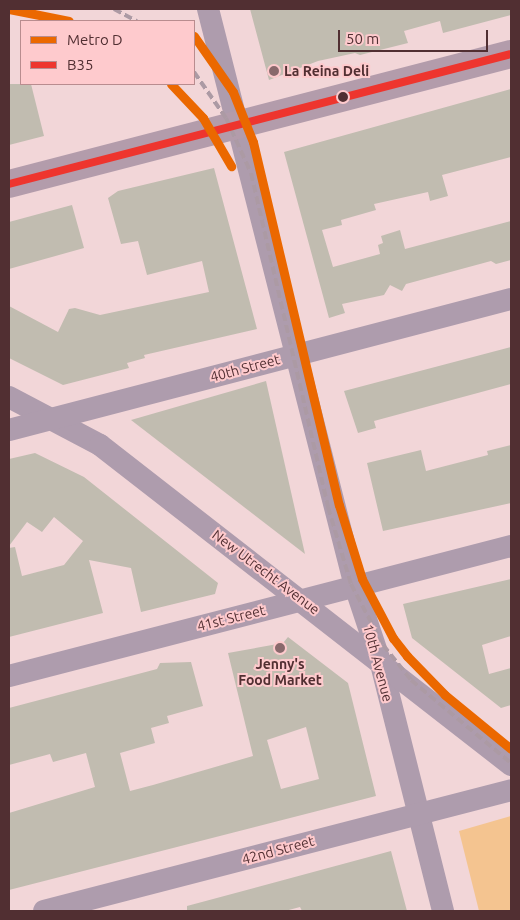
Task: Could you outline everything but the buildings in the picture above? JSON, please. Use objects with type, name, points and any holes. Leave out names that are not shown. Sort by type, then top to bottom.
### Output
[{"type":"main road","points":[[9,184],[511,54]]},
{"type":"street","name":"10th Avenue","points":[[208,9],[355,586],[381,664],[417,814],[443,911]]},
{"type":"street","name":"40th Street","points":[[9,430],[511,299]]},
{"type":"street","name":"New Utrecht Avenue","points":[[9,397],[100,445],[511,765]]},
{"type":"street","name":"41st Street","points":[[9,676],[511,546]]},
{"type":"street","name":"42nd Street","points":[[44,911],[511,790]]},
{"type":"shaded area","points":[[511,816],[511,911],[479,911],[459,831]]},
{"type":"railway","points":[[114,9],[135,20]]},
{"type":"railway","points":[[195,73],[226,118],[251,173],[328,507],[351,584],[383,645],[411,680],[511,763]]},
{"type":"metro line","name":"D","points":[[9,9],[64,20]]},
{"type":"metro line","name":"D","points":[[195,37],[233,92],[253,142],[339,505],[362,579],[393,638],[407,656],[445,695],[511,749]]},
{"type":"metro line","name":"D","points":[[172,85],[203,118],[231,166]]},
{"type":"transit line","name":"B35","points":[[9,184],[511,54]]},
{"type":"place","name":"La Reina Deli","points":[[274,71]]},
{"type":"place","name":"Jenny's Food Market","points":[[280,648]]}]
